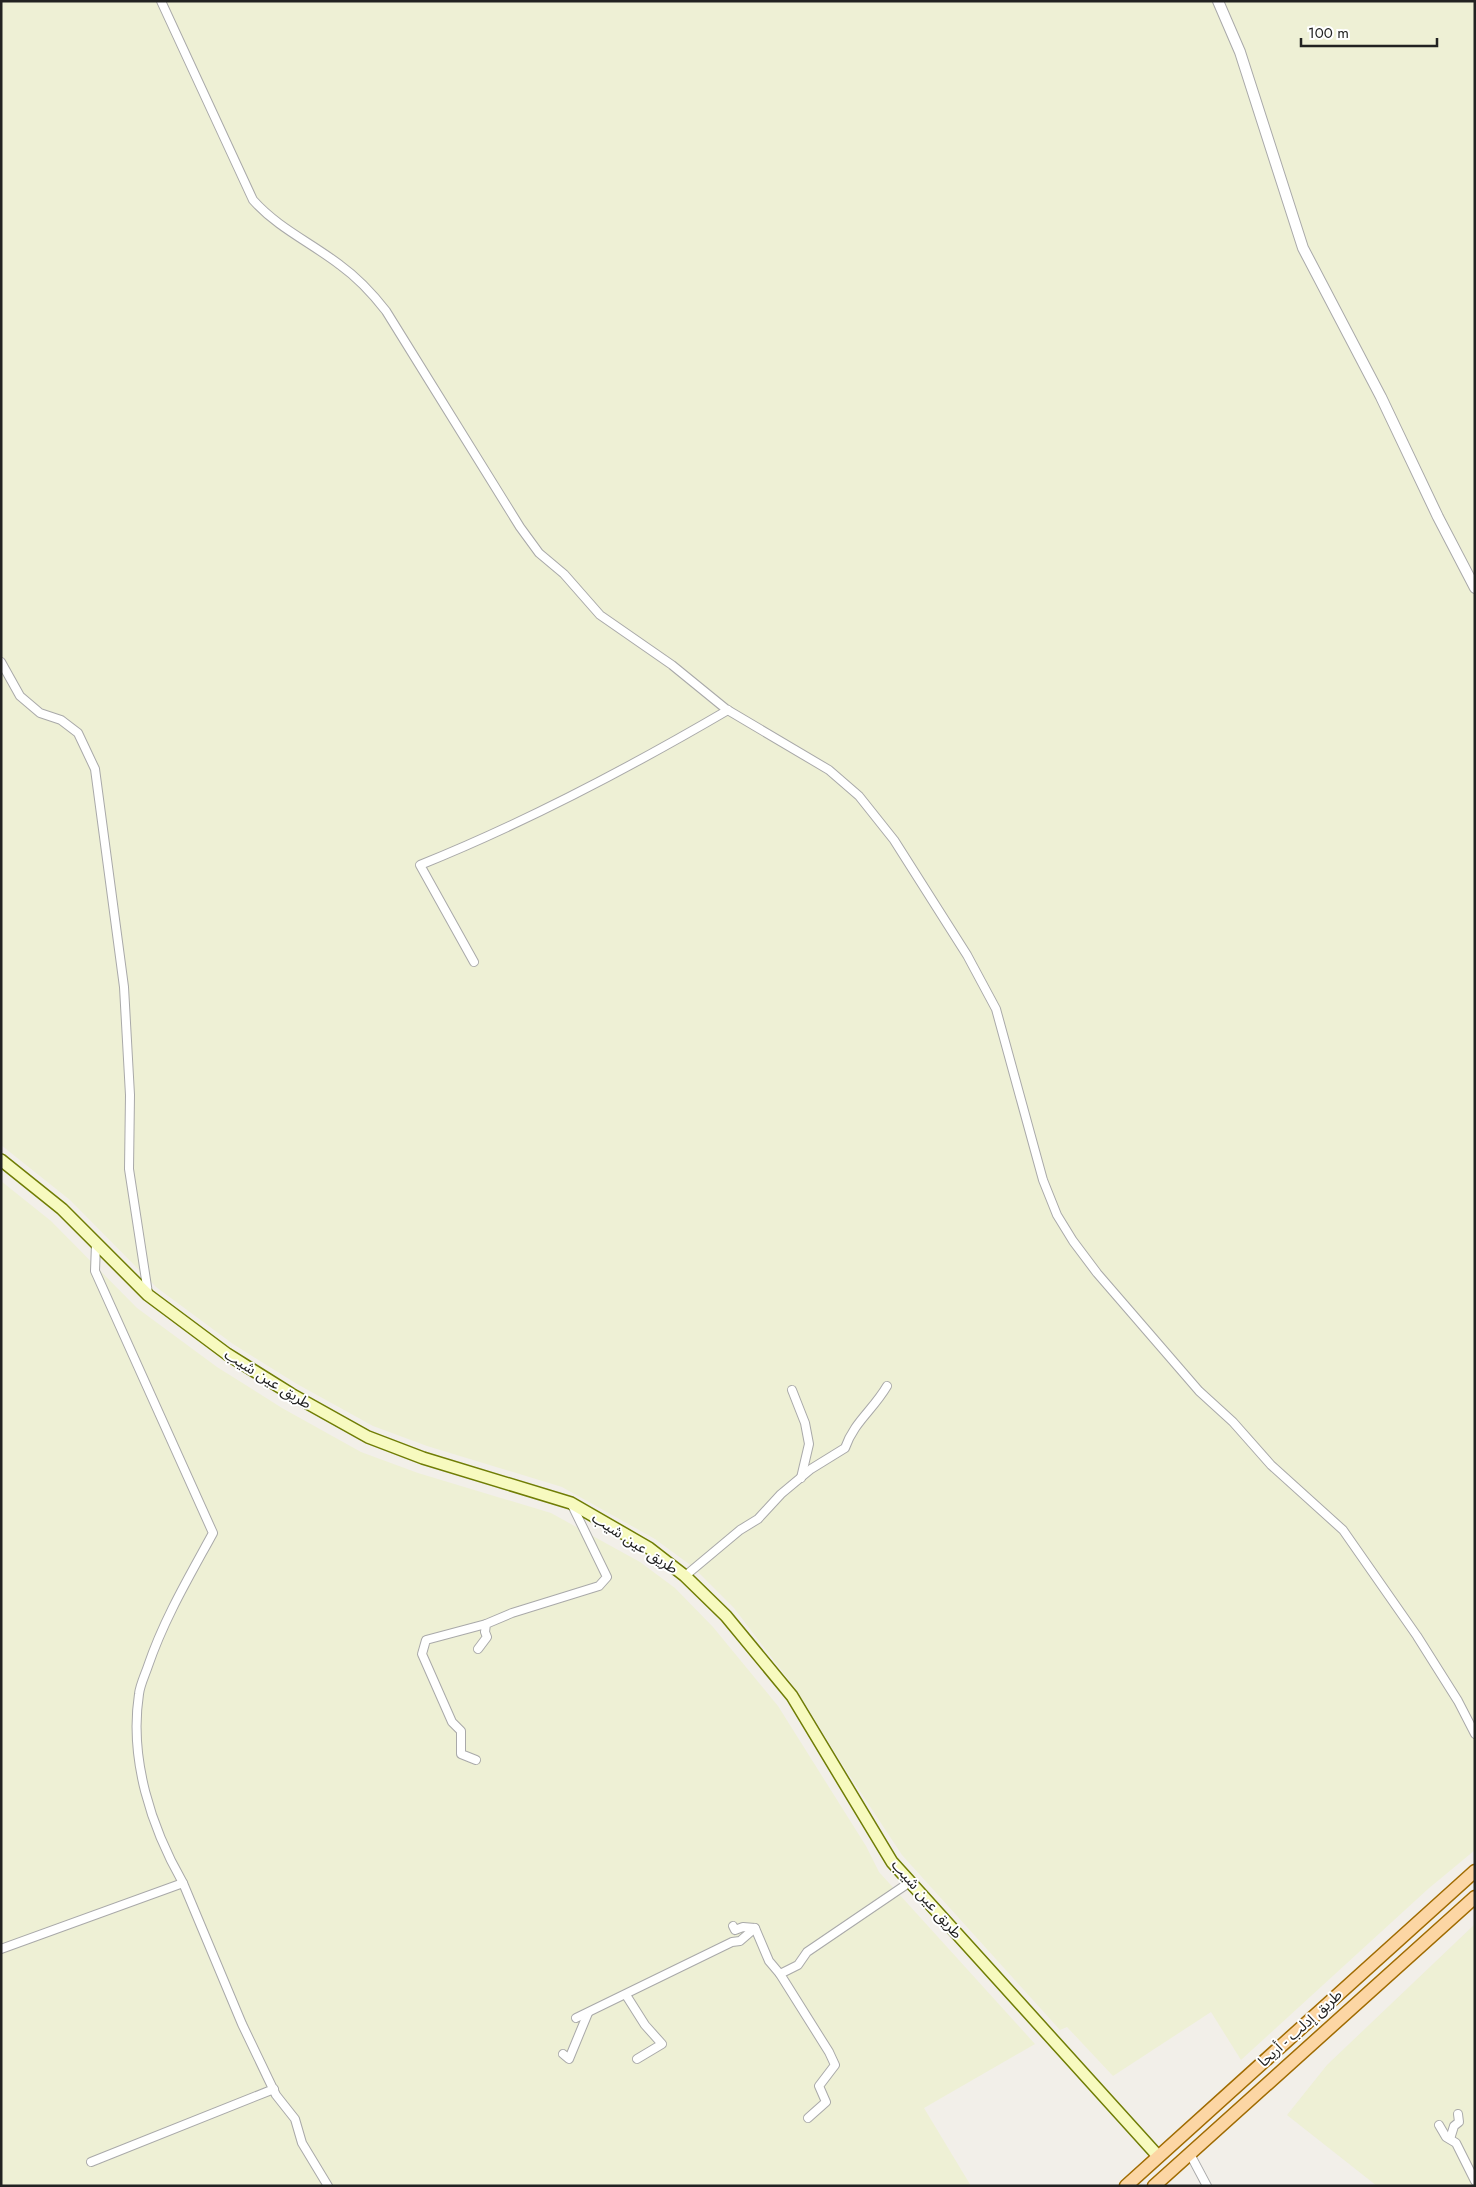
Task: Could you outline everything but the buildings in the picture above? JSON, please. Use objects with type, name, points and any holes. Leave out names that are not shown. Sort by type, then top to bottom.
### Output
[{"type":"main road","name":"طريق عين شيب","points":[[1,1160],[62,1209],[148,1296],[227,1354],[291,1394],[368,1437],[423,1458],[571,1503],[649,1548],[686,1576],[726,1616],[792,1696],[892,1862],[1158,2156]]},
{"type":"main road","name":"طريق إدلب - أريحا","points":[[1126,2186],[1475,1871]]},
{"type":"main road","name":"طريق إدلب - أريحا","points":[[1154,2186],[1475,1897]]},
{"type":"street","points":[[161,1],[253,200],[268,217],[339,264],[364,284],[386,311],[520,527],[539,553],[564,574],[600,615],[672,665],[728,710],[828,770],[859,796],[894,840],[967,955],[996,1009],[1043,1180],[1057,1215],[1073,1241],[1097,1273],[1199,1391],[1233,1422],[1271,1465],[1343,1530],[1417,1636],[1458,1701],[1475,1734]]},
{"type":"street","points":[[1218,1],[1240,52],[1302,248],[1381,397],[1438,517],[1475,588]]},
{"type":"street","points":[[1,662],[20,696],[40,713],[61,720],[78,733],[95,769],[124,987],[130,1095],[129,1169],[148,1296]]},
{"type":"street","points":[[474,962],[420,865],[552,807],[658,751],[728,710]]},
{"type":"street","points":[[96,1244],[95,1271],[213,1533],[160,1631],[139,1693],[136,1748],[145,1796],[172,1864],[183,1883],[242,2024],[274,2089],[294,2119],[302,2143],[328,2186]]},
{"type":"street","points":[[686,1576],[740,1530],[758,1519],[780,1494],[811,1469],[846,1448],[851,1431],[878,1402],[887,1386]]},
{"type":"street","points":[[792,1390],[804,1423],[809,1444],[801,1478]]},
{"type":"street","points":[[476,1760],[461,1754],[461,1732],[452,1722],[422,1654],[426,1640],[486,1624],[512,1613],[599,1586],[607,1577],[571,1503]]},
{"type":"street","points":[[478,1649],[487,1637],[484,1632],[486,1624]]},
{"type":"street","points":[[780,1974],[798,1965],[807,1952],[910,1882]]},
{"type":"street","points":[[1,1949],[183,1883]]},
{"type":"street","points":[[733,1926],[735,1930],[744,1927],[755,1928]]},
{"type":"street","points":[[755,1928],[769,1961],[780,1974],[829,2052],[835,2065],[819,2086],[826,2102],[808,2118]]},
{"type":"street","points":[[576,2018],[732,1942],[740,1941],[755,1928]]},
{"type":"street","points":[[626,1995],[645,2025],[662,2044],[637,2059]]},
{"type":"street","points":[[562,2054],[569,2059],[588,2012]]},
{"type":"street","points":[[91,2162],[274,2089]]},
{"type":"street","points":[[1450,2140],[1454,2126],[1459,2122],[1458,2114]]},
{"type":"street","points":[[1439,2125],[1450,2140],[1456,2143],[1475,2181]]},
{"type":"street","points":[[1190,2154],[1207,2186]]},
{"type":"green space","points":[[1,1],[1475,1],[1475,1850],[1428,1889],[1241,2060],[1211,2012],[1113,2076],[1067,2027],[1060,2030],[902,1855],[844,1767],[798,1692],[734,1608],[693,1567],[655,1539],[562,1487],[427,1446],[373,1426],[297,1384],[233,1344],[156,1287],[70,1200],[1,1145]]},
{"type":"green space","points":[[1,1181],[51,1221],[137,1308],[217,1367],[282,1408],[361,1452],[418,1473],[551,1513],[640,1562],[675,1588],[713,1627],[778,1706],[866,1846],[879,1872],[1035,2044],[924,2108],[971,2186],[1,2186]]},
{"type":"green space","points":[[1475,1924],[1475,2186],[1377,2186],[1287,2115],[1327,2065]]}]
